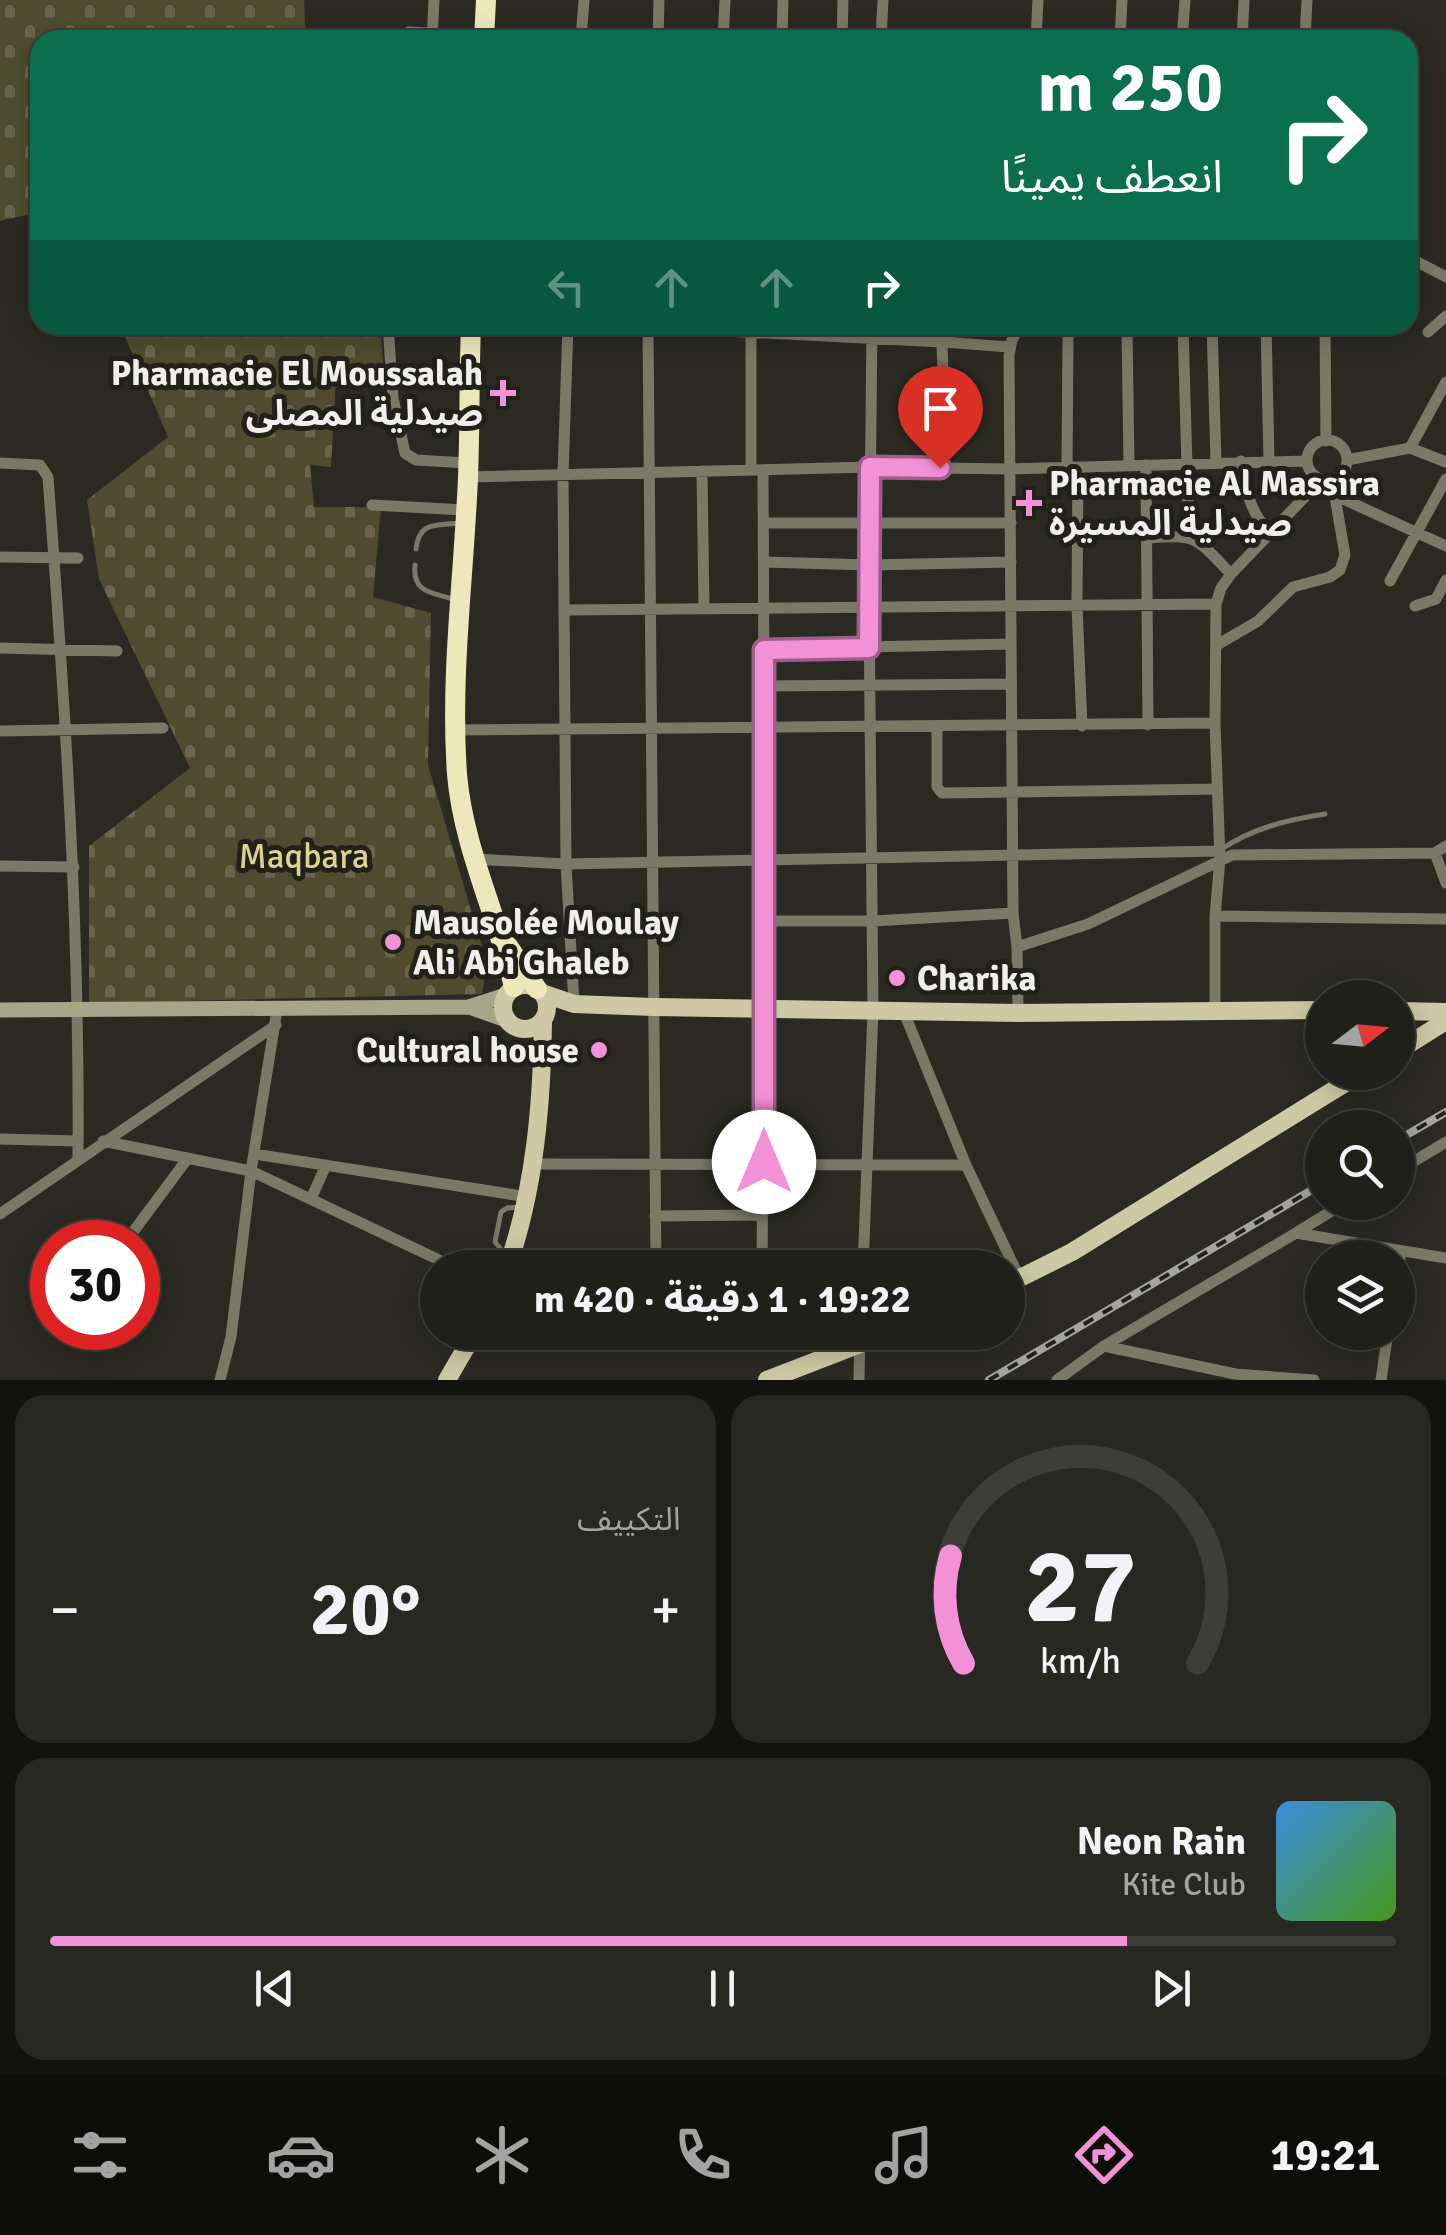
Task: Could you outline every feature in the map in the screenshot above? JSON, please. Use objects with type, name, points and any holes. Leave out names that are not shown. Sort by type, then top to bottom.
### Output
[{"type":"highway","points":[[484,30],[486,0]]},
{"type":"highway","points":[[471,335],[456,730],[460,793],[474,860],[504,940],[510,991]]},
{"type":"highway","points":[[504,940],[540,991]]},
{"type":"main road","points":[[543,1068],[524,1030],[506,1020],[502,1008],[510,991],[526,985],[574,1004],[653,1007],[1018,1014],[1305,1010]]},
{"type":"main road","points":[[513,1250],[526,1202],[543,1068],[546,1000],[540,991]]},
{"type":"main road","points":[[524,1030],[535,1028],[545,1017],[574,1004]]},
{"type":"main road","points":[[1415,1011],[1446,1012]]},
{"type":"main road","points":[[1415,1040],[1446,1021]]},
{"type":"main road","points":[[1025,1270],[1072,1252],[1334,1090]]},
{"type":"main road","points":[[447,1380],[464,1350]]},
{"type":"main road","points":[[766,1380],[832,1350]]},
{"type":"street","points":[[432,30],[434,0]]},
{"type":"street","points":[[582,30],[584,0]]},
{"type":"street","points":[[658,30],[659,0]]},
{"type":"street","points":[[724,30],[725,0]]},
{"type":"street","points":[[782,0],[782,30]]},
{"type":"street","points":[[842,30],[843,0]]},
{"type":"street","points":[[882,30],[883,0]]},
{"type":"street","points":[[1036,30],[1038,0]]},
{"type":"street","points":[[1120,30],[1122,0]]},
{"type":"street","points":[[1183,30],[1185,0]]},
{"type":"street","points":[[1242,30],[1244,0]]},
{"type":"street","points":[[1306,30],[1307,0]]},
{"type":"street","points":[[1418,262],[1446,276]]},
{"type":"street","points":[[1428,332],[1446,316]]},
{"type":"street","points":[[389,335],[393,398],[405,453],[416,460],[468,470],[564,475],[1307,461]]},
{"type":"street","points":[[568,335],[564,475],[566,864],[574,1004]]},
{"type":"street","points":[[648,335],[656,1250]]},
{"type":"street","points":[[751,335],[765,610],[762,1250]]},
{"type":"street","points":[[864,1250],[873,1010],[869,648],[872,335]]},
{"type":"street","points":[[901,335],[1010,348]]},
{"type":"street","points":[[942,335],[945,446]]},
{"type":"street","points":[[1016,335],[1010,348],[1010,606],[1013,914],[1018,1014]]},
{"type":"street","points":[[1070,335],[1082,726]]},
{"type":"street","points":[[1127,335],[1129,465]]},
{"type":"street","points":[[1183,335],[1189,536]]},
{"type":"street","points":[[1212,335],[1216,462]]},
{"type":"street","points":[[1266,335],[1270,461]]},
{"type":"street","points":[[1325,335],[1326,440]]},
{"type":"street","points":[[1410,448],[1446,382]]},
{"type":"street","points":[[1346,460],[1338,444],[1326,440],[1310,449],[1307,461],[1311,472],[1328,483],[1340,498],[1446,546]]},
{"type":"street","points":[[1346,460],[1410,448],[1446,462]]},
{"type":"street","points":[[1215,1009],[1215,916],[1220,855],[1216,604],[1220,588],[1268,532],[1339,476],[1346,460]]},
{"type":"street","points":[[0,463],[32,462],[45,469],[74,867],[79,1010],[78,1159]]},
{"type":"street","points":[[1241,462],[1255,518],[1268,532]]},
{"type":"street","points":[[1146,465],[1148,724]]},
{"type":"street","points":[[702,471],[704,608]]},
{"type":"street","points":[[1390,581],[1446,479]]},
{"type":"street","points":[[1216,645],[1258,621],[1293,586],[1330,577],[1340,570],[1344,555],[1328,483]]},
{"type":"street","points":[[372,505],[464,516]]},
{"type":"street","points":[[763,523],[1011,523]]},
{"type":"street","points":[[1146,538],[1197,538],[1231,574]]},
{"type":"street","points":[[0,557],[78,558]]},
{"type":"street","points":[[764,562],[1011,562]]},
{"type":"street","points":[[1415,606],[1436,598],[1446,580]]},
{"type":"street","points":[[566,610],[1216,604]]},
{"type":"street","points":[[764,650],[1011,644]]},
{"type":"street","points":[[0,648],[118,652]]},
{"type":"street","points":[[764,686],[1011,684]]},
{"type":"street","points":[[456,730],[1215,724]]},
{"type":"street","points":[[0,730],[163,728]]},
{"type":"street","points":[[937,728],[937,787],[942,793],[1218,789]]},
{"type":"street","points":[[474,860],[566,864],[1440,850],[1446,883]]},
{"type":"street","points":[[1017,947],[1088,924],[1138,902],[1220,855]]},
{"type":"street","points":[[0,866],[74,867]]},
{"type":"street","points":[[765,921],[873,921],[1013,914]]},
{"type":"street","points":[[1215,916],[1446,919]]},
{"type":"street","points":[[0,1010],[276,1017],[469,1007],[510,991]]},
{"type":"street","points":[[469,1007],[506,1020]]},
{"type":"street","points":[[902,1010],[1002,1250]]},
{"type":"street","points":[[0,1214],[276,1017]]},
{"type":"street","points":[[220,1380],[231,1337],[251,1171],[276,1017]]},
{"type":"street","points":[[0,1139],[78,1141]]},
{"type":"street","points":[[103,1141],[251,1171],[420,1251]]},
{"type":"street","points":[[1415,1161],[1446,1142]]},
{"type":"street","points":[[254,1154],[526,1202]]},
{"type":"street","points":[[142,1220],[188,1158]]},
{"type":"street","points":[[532,1164],[966,1165]]},
{"type":"street","points":[[311,1199],[326,1165]]},
{"type":"street","points":[[655,1216],[763,1215]]},
{"type":"street","points":[[1062,1379],[1104,1346],[1317,1220]]},
{"type":"street","points":[[1296,1233],[1337,1240]]},
{"type":"street","points":[[1415,1253],[1446,1258]]},
{"type":"street","points":[[1104,1346],[1236,1374],[1314,1380]]},
{"type":"street","points":[[858,1380],[859,1350]]},
{"type":"street","points":[[1380,1380],[1385,1350]]},
{"type":"lane","points":[[416,550],[418,534],[424,528],[464,516]]},
{"type":"lane","points":[[415,564],[414,579],[418,586],[458,601]]},
{"type":"lane","points":[[1220,855],[1243,835],[1272,824],[1324,814]]},
{"type":"green space","points":[[0,0],[304,0],[306,30],[30,30],[30,214],[0,221]]},
{"type":"green space","name":"Maqbara","points":[[124,335],[381,335],[384,373],[336,378],[331,467],[310,465],[314,507],[381,507],[373,597],[431,613],[428,765],[487,964],[482,994],[89,1003],[89,846],[190,768],[99,579],[87,500],[168,437]]},
{"type":"railway","points":[[1415,1130],[1446,1112]]},
{"type":"railway","points":[[989,1380],[1305,1194]]},
{"type":"place","name":"Pharmacie El Moussalah صيدلية المصلى","points":[[503,393]]},
{"type":"place","name":"Pharmacie Al Massira صيدلية المسيرة","points":[[1029,503]]},
{"type":"place","name":"Mausolée Moulay Ali Abi Ghaleb","points":[[393,942]]},
{"type":"place","name":"Charika","points":[[897,978]]},
{"type":"place","name":"Cultural house","points":[[599,1050]]},
{"type":"route","points":[[764,1162],[764,650],[869,648],[870,467],[940,468]]}]
